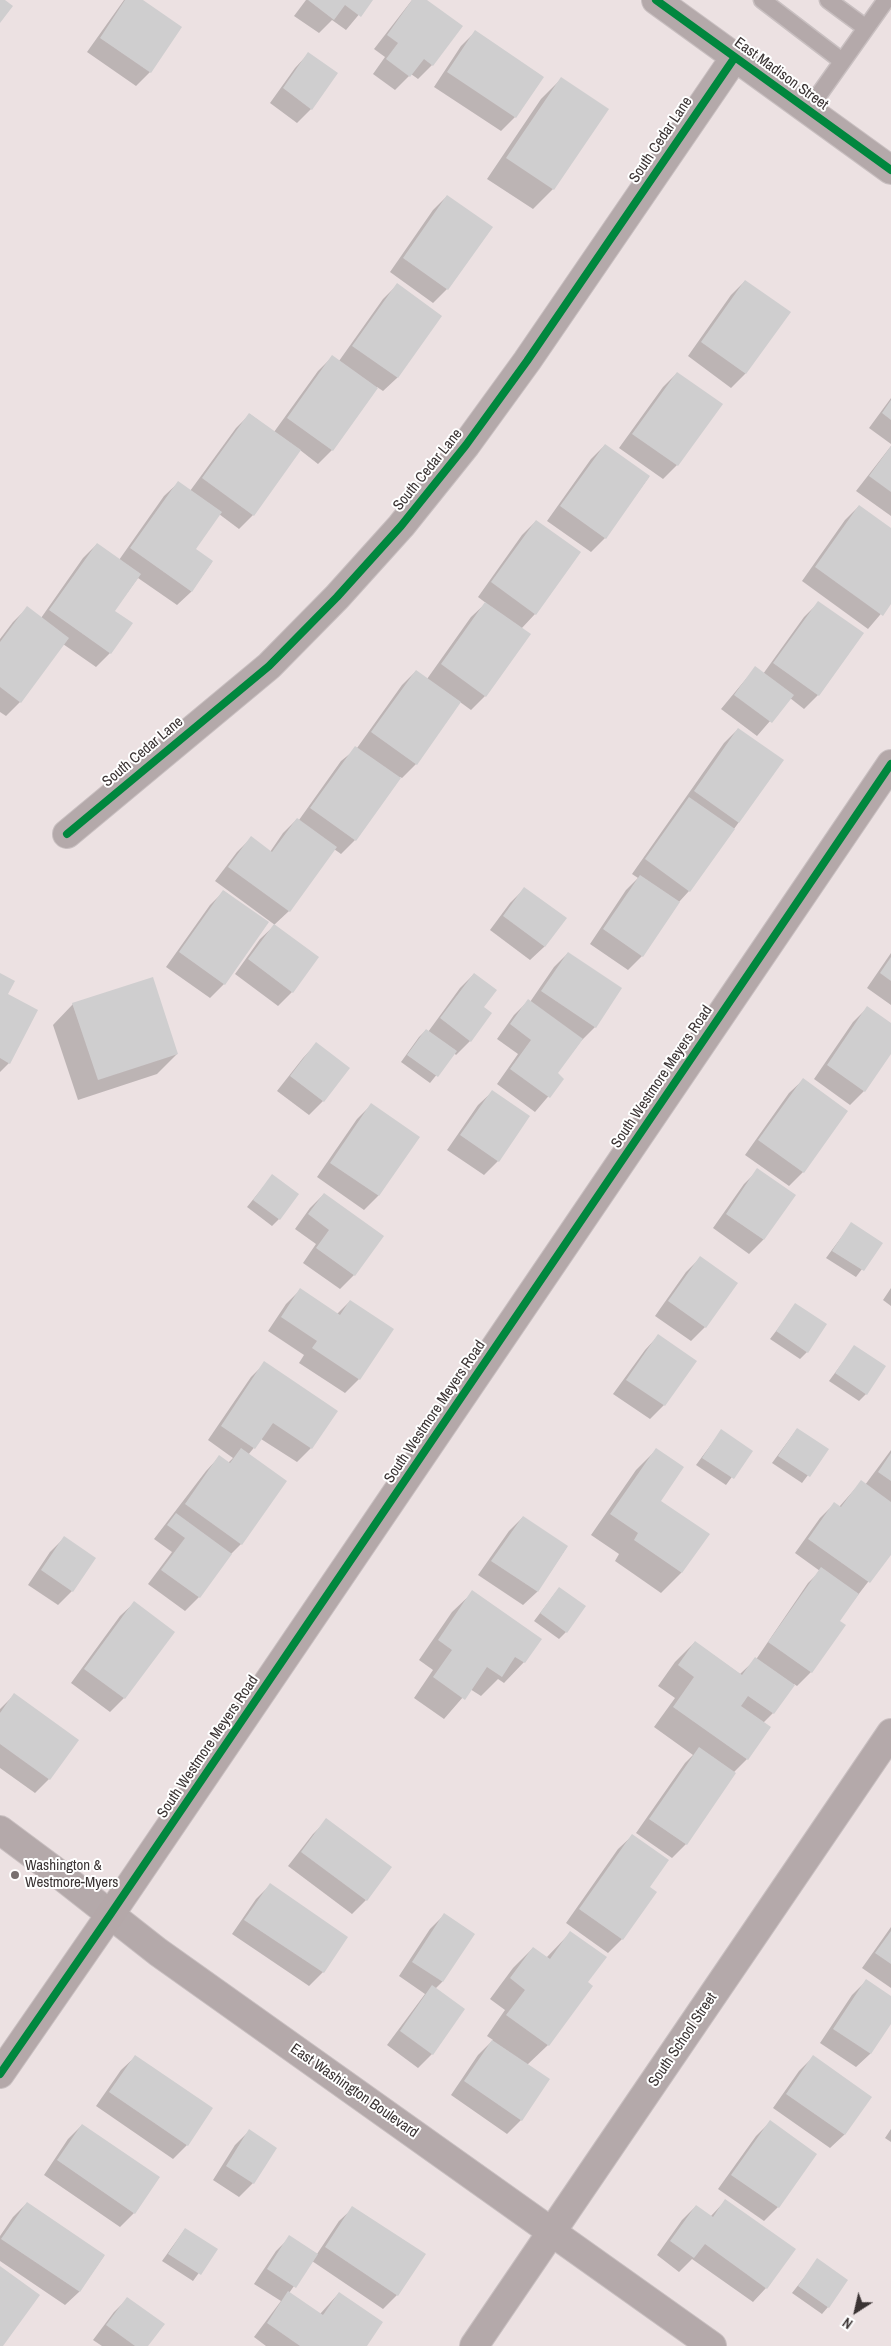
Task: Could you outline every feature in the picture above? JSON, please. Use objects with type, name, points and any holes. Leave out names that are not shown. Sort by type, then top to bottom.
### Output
[{"type":"street","name":"East Madison Street","points":[[656,0],[891,170]]},
{"type":"street","name":"South Cedar Lane","points":[[67,834],[269,666],[337,597],[401,526],[466,445],[527,361],[735,57]]},
{"type":"street","name":"South Westmore Meyers Road","points":[[0,2074],[110,1915],[891,764]]},
{"type":"street","name":"South School Street","points":[[474,2346],[891,1733]]},
{"type":"street","name":"East Washington Boulevard","points":[[0,1830],[158,1952],[553,2231],[712,2346]]},
{"type":"lane","points":[[762,0],[842,61]]},
{"type":"lane","points":[[828,0],[866,28]]},
{"type":"lane","points":[[808,110],[886,0]]},
{"type":"building","points":[[0,0],[5,0],[13,6],[0,23]]},
{"type":"building","points":[[125,0],[143,0],[182,27],[151,73],[100,38]]},
{"type":"building","points":[[308,0],[373,0],[361,17],[345,5],[334,20]]},
{"type":"building","points":[[412,0],[427,0],[463,26],[433,66],[424,59],[410,77],[386,59],[398,43],[387,35]]},
{"type":"building","points":[[475,30],[544,77],[516,118],[447,72]]},
{"type":"building","points":[[308,52],[338,73],[312,110],[283,88]]},
{"type":"building","points":[[561,77],[609,109],[554,190],[506,158]]},
{"type":"building","points":[[447,195],[493,227],[448,290],[403,258]]},
{"type":"building","points":[[745,280],[791,312],[746,374],[701,342]]},
{"type":"building","points":[[397,283],[442,316],[398,378],[352,346]]},
{"type":"building","points":[[332,355],[378,388],[333,451],[287,418]]},
{"type":"building","points":[[677,372],[723,404],[678,466],[632,434]]},
{"type":"building","points":[[891,400],[891,420],[882,413]]},
{"type":"building","points":[[249,413],[301,450],[254,516],[202,478]]},
{"type":"building","points":[[605,444],[650,476],[606,539],[560,506]]},
{"type":"building","points":[[891,446],[891,492],[869,476]]},
{"type":"building","points":[[178,481],[222,512],[196,549],[213,561],[192,592],[130,548]]},
{"type":"building","points":[[859,505],[891,528],[891,604],[883,616],[815,567]]},
{"type":"building","points":[[536,520],[581,552],[536,615],[491,582]]},
{"type":"building","points":[[97,543],[141,574],[115,611],[133,623],[111,654],[49,610]]},
{"type":"building","points":[[818,601],[864,633],[819,696],[773,663]]},
{"type":"building","points":[[485,602],[531,634],[486,697],[441,664]]},
{"type":"building","points":[[27,606],[69,638],[21,703],[0,687],[0,642]]},
{"type":"building","points":[[755,666],[794,695],[772,723],[734,695]]},
{"type":"building","points":[[416,670],[461,702],[417,765],[371,732]]},
{"type":"building","points":[[738,728],[784,760],[739,823],[694,791]]},
{"type":"building","points":[[355,746],[401,778],[356,841],[310,808]]},
{"type":"building","points":[[689,797],[735,829],[690,892],[645,859]]},
{"type":"building","points":[[297,818],[337,847],[290,912],[228,867],[251,836],[272,852]]},
{"type":"building","points":[[640,875],[680,902],[643,957],[603,929]]},
{"type":"building","points":[[524,887],[567,918],[545,947],[503,916]]},
{"type":"building","points":[[223,890],[269,922],[225,985],[179,952]]},
{"type":"building","points":[[274,924],[319,957],[293,993],[248,959]]},
{"type":"building","points":[[568,952],[622,988],[596,1028],[541,991]]},
{"type":"building","points":[[891,957],[891,981],[880,973]]},
{"type":"building","points":[[0,973],[15,981],[8,994],[38,1010],[10,1064],[0,1058]]},
{"type":"building","points":[[474,973],[497,990],[484,1007],[492,1013],[471,1042],[440,1018]]},
{"type":"building","points":[[153,977],[178,1054],[98,1080],[72,1003]]},
{"type":"building","points":[[528,999],[583,1039],[558,1073],[564,1079],[550,1098],[510,1069],[531,1040],[510,1024]]},
{"type":"building","points":[[867,1006],[891,1023],[891,1054],[865,1092],[827,1065]]},
{"type":"building","points":[[426,1029],[457,1051],[438,1077],[407,1055]]},
{"type":"building","points":[[316,1042],[350,1068],[324,1102],[290,1076]]},
{"type":"building","points":[[803,1078],[848,1111],[804,1173],[758,1140]]},
{"type":"building","points":[[492,1090],[530,1116],[499,1162],[460,1135]]},
{"type":"building","points":[[371,1103],[420,1137],[379,1196],[330,1163]]},
{"type":"building","points":[[757,1168],[796,1195],[764,1240],[726,1214]]},
{"type":"building","points":[[272,1174],[299,1194],[280,1220],[253,1200]]},
{"type":"building","points":[[324,1193],[384,1236],[355,1276],[316,1248],[329,1230],[308,1214]]},
{"type":"building","points":[[851,1222],[883,1243],[864,1271],[832,1251]]},
{"type":"building","points":[[700,1256],[738,1283],[706,1328],[668,1301]]},
{"type":"building","points":[[300,1288],[340,1315],[350,1300],[394,1329],[360,1380],[312,1348],[317,1341],[281,1317]]},
{"type":"building","points":[[795,1303],[827,1324],[808,1353],[776,1331]]},
{"type":"building","points":[[658,1334],[697,1361],[665,1406],[626,1380]]},
{"type":"building","points":[[854,1345],[886,1366],[867,1395],[835,1373]]},
{"type":"building","points":[[264,1361],[338,1411],[312,1449],[273,1423],[255,1449],[221,1426]]},
{"type":"building","points":[[797,1428],[829,1449],[810,1477],[778,1456]]},
{"type":"building","points":[[721,1429],[753,1451],[734,1479],[702,1458]]},
{"type":"building","points":[[241,1448],[287,1481],[242,1545],[185,1504],[219,1455],[230,1463]]},
{"type":"building","points":[[656,1448],[684,1467],[661,1501],[710,1534],[682,1573],[634,1540],[638,1533],[610,1514]]},
{"type":"building","points":[[891,1453],[891,1481],[878,1472]]},
{"type":"building","points":[[861,1480],[891,1502],[891,1555],[870,1583],[808,1539],[834,1502],[841,1507]]},
{"type":"building","points":[[176,1513],[232,1554],[200,1598],[161,1570],[185,1538],[167,1525]]},
{"type":"building","points":[[523,1516],[568,1546],[538,1592],[491,1561]]},
{"type":"building","points":[[64,1536],[96,1558],[73,1592],[41,1570]]},
{"type":"building","points":[[821,1567],[859,1594],[840,1621],[846,1625],[812,1673],[768,1642]]},
{"type":"building","points":[[559,1587],[586,1606],[567,1633],[540,1613]]},
{"type":"building","points":[[472,1590],[542,1639],[525,1663],[515,1657],[502,1677],[487,1667],[465,1700],[433,1677],[452,1650],[438,1640]]},
{"type":"building","points":[[134,1601],[175,1632],[125,1699],[84,1669]]},
{"type":"building","points":[[695,1641],[742,1675],[755,1657],[795,1685],[774,1714],[748,1696],[741,1706],[771,1727],[748,1760],[673,1707],[694,1677],[678,1665]]},
{"type":"building","points":[[14,1693],[79,1740],[50,1780],[0,1744],[0,1713]]},
{"type":"building","points":[[699,1747],[736,1773],[687,1845],[649,1819]]},
{"type":"building","points":[[326,1818],[392,1867],[367,1901],[301,1852]]},
{"type":"building","points":[[632,1834],[669,1860],[650,1887],[657,1892],[623,1940],[579,1909]]},
{"type":"building","points":[[270,1883],[348,1937],[324,1973],[244,1920]]},
{"type":"building","points":[[444,1913],[475,1934],[443,1982],[412,1962]]},
{"type":"building","points":[[570,1931],[607,1957],[588,1982],[593,1986],[549,2046],[506,2015],[525,1990],[510,1978],[533,1947],[550,1959]]},
{"type":"building","points":[[891,1931],[891,1964],[875,1953]]},
{"type":"building","points":[[866,1979],[891,1996],[891,2024],[871,2054],[833,2029]]},
{"type":"building","points":[[432,1985],[465,2009],[433,2055],[400,2031]]},
{"type":"building","points":[[492,2040],[550,2079],[522,2121],[464,2081]]},
{"type":"building","points":[[135,2055],[213,2108],[188,2146],[109,2092]]},
{"type":"building","points":[[813,2055],[872,2097],[845,2135],[786,2094]]},
{"type":"building","points":[[770,2120],[817,2154],[779,2208],[731,2175]]},
{"type":"building","points":[[82,2124],[160,2177],[135,2214],[57,2160]]},
{"type":"building","points":[[249,2129],[277,2148],[254,2184],[226,2166]]},
{"type":"building","points":[[725,2199],[796,2249],[767,2289],[705,2244],[694,2258],[670,2241],[696,2205],[713,2217]]},
{"type":"building","points":[[27,2202],[105,2255],[80,2292],[1,2239]]},
{"type":"building","points":[[352,2206],[426,2254],[398,2296],[325,2247]]},
{"type":"building","points":[[185,2228],[218,2249],[201,2275],[168,2254]]},
{"type":"building","points":[[289,2235],[318,2254],[296,2288],[267,2269]]},
{"type":"building","points":[[817,2258],[848,2280],[829,2308],[798,2286]]},
{"type":"building","points":[[0,2266],[40,2295],[3,2346],[0,2346]]},
{"type":"building","points":[[288,2291],[323,2315],[339,2292],[383,2322],[367,2346],[300,2346],[267,2323]]},
{"type":"building","points":[[127,2297],[165,2324],[148,2346],[135,2346],[106,2325]]},
{"type":"cycle path","points":[[656,0],[891,170]]},
{"type":"cycle path","points":[[67,834],[269,666],[337,597],[401,526],[466,445],[527,361],[735,57]]},
{"type":"cycle path","points":[[0,2074],[110,1915],[891,764]]},
{"type":"place","name":"Washington & Westmore-Myers","points":[[15,1875]]}]
